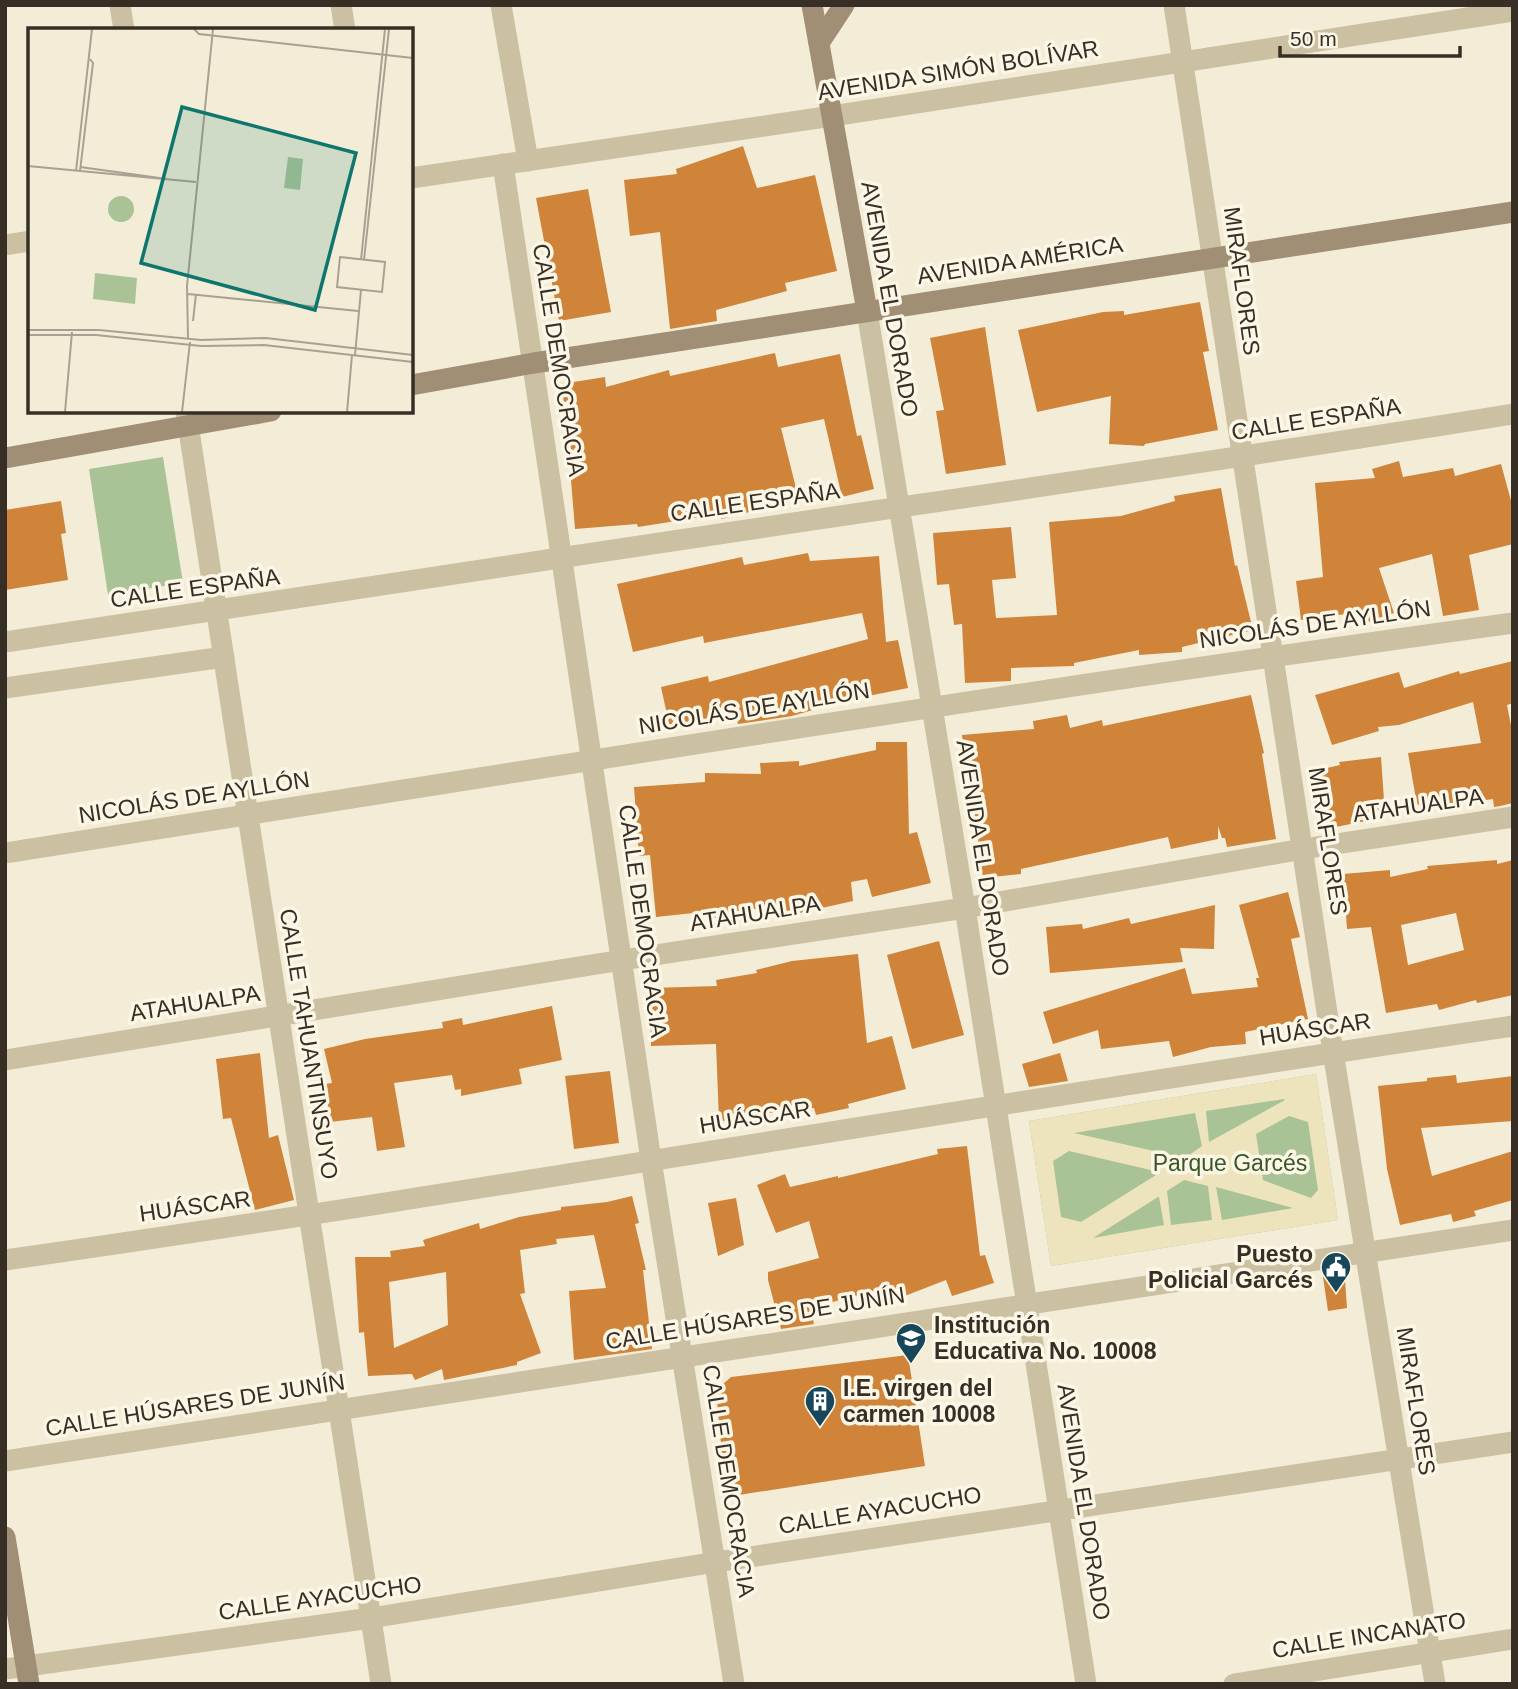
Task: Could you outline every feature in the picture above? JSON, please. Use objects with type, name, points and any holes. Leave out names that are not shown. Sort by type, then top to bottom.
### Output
[{"type":"street","points":[[120,5],[124,28]]},
{"type":"street","points":[[341,5],[345,28]]},
{"type":"street","points":[[501,5],[527,161]]},
{"type":"street","name":"AVENIDA EL DORADO","points":[[812,5],[867,311],[965,908],[1086,1684]]},
{"type":"street","points":[[819,43],[844,5]]},
{"type":"street","name":"MIRAFLORES","points":[[1174,5],[1333,1052],[1435,1684]]},
{"type":"street","name":"AVENIDA SIMÓN BOLÍVAR","points":[[413,178],[1513,11]]},
{"type":"street","name":"CALLE DEMOCRACIA","points":[[503,164],[651,1160],[734,1684]]},
{"type":"street","name":"AVENIDA AMÉRICA","points":[[413,385],[534,363],[1513,212]]},
{"type":"street","points":[[5,245],[28,241]]},
{"type":"street","points":[[5,458],[187,419],[250,413]]},
{"type":"street","name":"CALLE ESPAÑA","points":[[5,642],[218,612],[563,557],[1243,457],[1513,414]]},
{"type":"street","name":"CALLE TAHUANTINSUYO","points":[[187,419],[381,1684]]},
{"type":"street","name":"NICOLÁS DE AYLLÓN","points":[[5,853],[592,759],[1273,656],[1513,623]]},
{"type":"street","points":[[5,688],[224,657]]},
{"type":"street","name":"ATAHUALPA","points":[[5,1060],[622,960],[965,908],[1303,849],[1513,817]]},
{"type":"street","name":"HUÁSCAR","points":[[5,1260],[309,1217],[996,1105],[1513,1026]]},
{"type":"street","name":"CALLE HÚSARES DE JUNÍN","points":[[5,1461],[1513,1230]]},
{"type":"street","name":"CALLE AYACUCHO","points":[[20,1673],[716,1562],[1513,1442]]},
{"type":"street","points":[[5,1537],[20,1673]]},
{"type":"street","name":"CALLE INCANATO","points":[[1234,1684],[1513,1639]]},
{"type":"green space","points":[[163,457],[183,583],[108,595],[89,469]]},
{"type":"green space","name":"Parque Garcés","points":[[1316,1074],[1338,1220],[1051,1266],[1029,1121]]},
{"type":"shaded area","name":"Parque Garcés","points":[[1316,1074],[1338,1220],[1051,1266],[1029,1121]],"holes":[[[1284,1099],[1285,1100],[1209,1142],[1206,1111]],[[1195,1113],[1202,1146],[1185,1158],[1074,1133]],[[1289,1116],[1308,1122],[1318,1190],[1311,1198],[1263,1180],[1256,1134]],[[1069,1151],[1155,1171],[1156,1175],[1081,1222],[1061,1217],[1053,1161]],[[1184,1180],[1208,1186],[1212,1220],[1171,1225],[1167,1191]],[[1216,1187],[1293,1208],[1222,1220]],[[1158,1197],[1159,1197],[1164,1225],[1093,1238]]]},
{"type":"building","points":[[743,146],[757,188],[815,175],[837,271],[785,283],[787,291],[716,310],[717,321],[670,329],[660,232],[630,236],[624,180],[677,174],[676,169]]},
{"type":"building","points":[[588,189],[611,312],[559,321],[536,198]]},
{"type":"building","points":[[1200,302],[1209,351],[1203,352],[1218,430],[1144,446],[1109,444],[1111,396],[1037,412],[1018,330],[1103,312],[1124,311],[1124,315]]},
{"type":"building","points":[[985,327],[1006,465],[946,474],[936,411],[944,410],[930,338]]},
{"type":"building","points":[[775,353],[778,367],[840,354],[857,436],[861,435],[874,489],[842,497],[824,419],[781,428],[799,500],[721,519],[720,514],[638,527],[637,524],[575,529],[570,468],[574,468],[561,384],[605,377],[606,387],[669,370],[670,376]]},
{"type":"building","points":[[1399,461],[1403,477],[1453,468],[1455,476],[1501,464],[1513,508],[1513,544],[1469,555],[1479,610],[1443,616],[1432,554],[1379,568],[1394,613],[1365,623],[1361,612],[1301,620],[1296,581],[1323,577],[1315,483],[1375,478],[1372,469]]},
{"type":"building","points":[[1221,488],[1235,566],[1237,565],[1253,630],[1182,647],[1182,652],[1139,655],[1139,650],[1074,663],[1074,666],[1011,668],[1011,681],[965,683],[962,624],[954,625],[949,584],[937,585],[933,533],[1011,527],[1016,578],[992,580],[996,618],[1057,615],[1049,522],[1121,516],[1175,501],[1174,496]]},
{"type":"building","points":[[61,501],[66,533],[61,534],[68,580],[5,590],[5,510]]},
{"type":"building","points":[[808,553],[810,561],[879,556],[886,642],[898,640],[908,688],[823,705],[792,716],[738,724],[736,714],[670,728],[661,687],[708,676],[709,682],[868,639],[862,613],[704,643],[703,636],[633,652],[617,584],[742,557],[744,565]]},
{"type":"building","points":[[1513,661],[1513,703],[1507,705],[1513,736],[1513,803],[1500,806],[1494,807],[1493,799],[1438,807],[1437,800],[1417,805],[1408,753],[1481,743],[1473,702],[1399,725],[1378,727],[1379,731],[1332,745],[1315,695],[1399,672],[1404,688],[1459,671],[1460,674]]},
{"type":"building","points":[[1251,695],[1264,753],[1262,754],[1276,839],[1227,847],[1218,826],[1218,839],[1171,849],[1168,837],[1021,869],[1021,874],[983,878],[973,799],[969,800],[962,735],[1034,729],[1033,721],[1067,715],[1070,728],[1102,720],[1103,726]]},
{"type":"building","points":[[876,742],[907,742],[909,834],[917,832],[931,883],[872,897],[867,879],[851,882],[853,901],[795,914],[759,915],[759,908],[714,918],[712,911],[656,917],[650,855],[639,856],[634,787],[705,782],[705,773],[761,774],[760,763],[799,761],[799,766],[876,750]]},
{"type":"building","points":[[1381,757],[1385,814],[1375,819],[1331,828],[1318,770],[1340,765],[1339,762]]},
{"type":"building","points":[[1497,860],[1497,864],[1513,860],[1513,995],[1477,1003],[1476,1000],[1439,1010],[1437,1004],[1386,1013],[1371,927],[1347,929],[1343,874],[1390,870],[1390,877],[1428,869],[1427,866]],"holes":[[[1456,913],[1464,950],[1408,965],[1401,925]]]},
{"type":"building","points":[[1288,892],[1300,937],[1291,939],[1308,1019],[1245,1032],[1246,1044],[1211,1047],[1173,1057],[1169,1041],[1101,1049],[1098,1030],[1053,1044],[1043,1012],[1185,968],[1192,994],[1258,987],[1256,978],[1259,978],[1239,905]]},
{"type":"building","points":[[1215,905],[1214,949],[1180,948],[1183,962],[1050,973],[1046,927],[1082,924],[1083,929],[1129,918],[1131,924]]},
{"type":"building","points":[[939,941],[964,1035],[912,1049],[887,955]]},
{"type":"building","points":[[858,954],[867,1043],[892,1036],[906,1089],[848,1104],[849,1108],[816,1115],[814,1108],[747,1115],[747,1120],[719,1121],[716,1044],[651,1046],[650,988],[717,986],[716,980],[757,973],[756,970],[792,961]]},
{"type":"building","points":[[552,1006],[562,1060],[519,1069],[522,1084],[461,1096],[461,1089],[455,1090],[452,1075],[394,1083],[405,1147],[377,1151],[372,1117],[330,1122],[325,1084],[332,1083],[324,1049],[365,1039],[443,1028],[442,1022],[462,1018],[463,1025]]},
{"type":"building","points":[[260,1053],[269,1138],[278,1135],[294,1200],[255,1210],[231,1118],[223,1119],[216,1059]]},
{"type":"building","points":[[1060,1053],[1068,1081],[1029,1087],[1022,1064]]},
{"type":"building","points":[[610,1071],[619,1143],[574,1149],[565,1076]]},
{"type":"building","points":[[1456,1075],[1457,1083],[1513,1076],[1513,1121],[1421,1128],[1432,1176],[1513,1151],[1513,1200],[1474,1211],[1476,1216],[1453,1222],[1451,1214],[1400,1225],[1387,1169],[1378,1086]]},
{"type":"building","points":[[967,1146],[980,1256],[985,1255],[994,1283],[952,1296],[946,1280],[897,1299],[892,1286],[810,1308],[814,1324],[781,1329],[768,1272],[819,1258],[809,1221],[776,1233],[757,1185],[785,1174],[790,1187],[938,1154],[937,1149]]},
{"type":"building","points":[[632,1196],[639,1223],[635,1224],[646,1270],[643,1270],[652,1349],[574,1360],[569,1291],[606,1288],[594,1235],[556,1239],[557,1244],[520,1250],[525,1293],[520,1294],[541,1353],[517,1362],[517,1365],[444,1380],[442,1369],[415,1380],[412,1374],[368,1376],[364,1332],[359,1333],[355,1257],[391,1257],[390,1251],[425,1246],[423,1240],[479,1223],[480,1229],[519,1217],[561,1210],[561,1207],[607,1202]],"holes":[[[446,1272],[448,1325],[394,1348],[389,1282]]]},
{"type":"building","points":[[736,1198],[744,1245],[718,1256],[708,1203]]},
{"type":"building","name":"Puesto Policial Garcés","points":[[1337,1276],[1345,1280],[1347,1308],[1328,1311],[1323,1277]]},
{"type":"building","name":"I.E. virgen del carmen 10008","points":[[908,1355],[925,1466],[726,1497],[716,1390],[731,1377]]},
{"type":"place","name":"Puesto Policial Garcés","points":[[1336,1294]]},
{"type":"place","name":"Institución Educativa No. 10008","points":[[911,1365]]},
{"type":"place","name":"I.E. virgen del carmen 10008","points":[[820,1428]]}]
